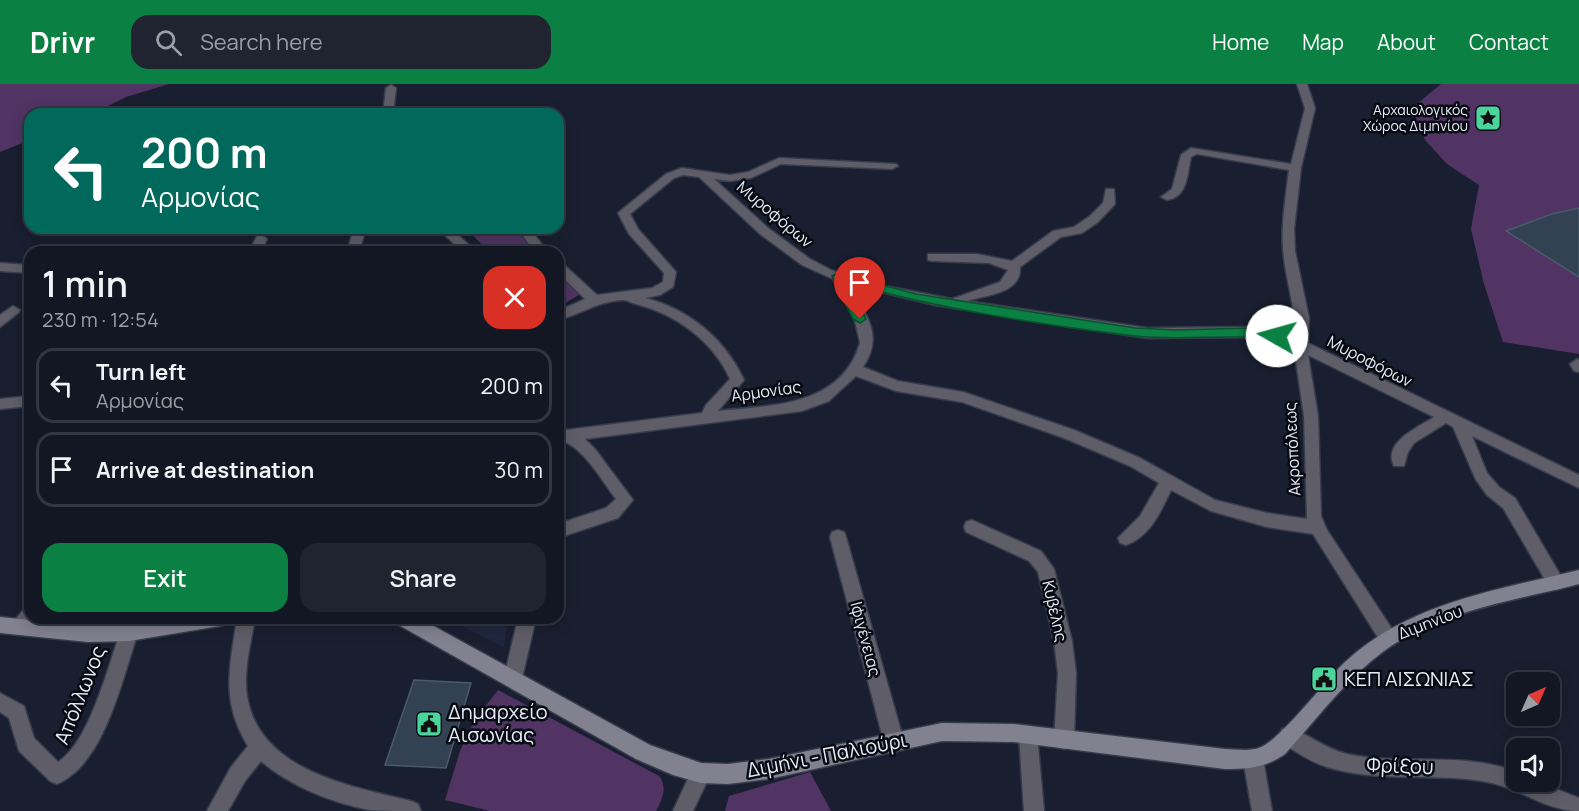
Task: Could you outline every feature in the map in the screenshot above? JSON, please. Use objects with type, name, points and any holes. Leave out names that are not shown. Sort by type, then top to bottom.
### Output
[{"type":"main road","name":"Διμηνίου","points":[[1253,759],[1267,755],[1289,736],[1364,656],[1388,638],[1430,618],[1579,577]]},
{"type":"main road","points":[[0,625],[24,620]]},
{"type":"main road","points":[[43,624],[88,634],[129,633],[184,624]]},
{"type":"main road","name":"Διμήνι - Παλιούρι","points":[[414,624],[643,752],[672,765],[701,773],[769,769],[942,732],[978,731],[1028,735],[1209,758],[1253,759]]},
{"type":"street","name":"Ακροπόλεως","points":[[1302,84],[1310,108],[1295,168],[1288,229],[1289,251],[1302,318],[1301,344],[1311,416],[1313,516],[1318,528],[1388,638]]},
{"type":"street","points":[[388,108],[390,88]]},
{"type":"street","points":[[1167,197],[1173,196],[1178,190],[1186,155],[1195,150],[1295,168]]},
{"type":"street","points":[[564,313],[594,300],[655,292],[669,284],[670,272],[633,231],[624,213],[674,174],[692,171],[703,175],[730,178],[748,176],[779,161],[892,166]]},
{"type":"street","name":"Μυροφόρων","points":[[703,175],[779,243],[814,267],[838,276],[897,294],[1147,333],[1252,332],[1277,336],[1301,344],[1444,417],[1579,482]]},
{"type":"street","points":[[1013,266],[1057,234],[1078,230],[1094,219],[1109,204],[1110,191]]},
{"type":"street","points":[[453,234],[465,246]]},
{"type":"street","points":[[528,234],[537,246]]},
{"type":"street","points":[[258,246],[261,239]]},
{"type":"street","points":[[932,257],[993,260],[1013,266]]},
{"type":"street","points":[[954,304],[964,295],[995,291],[1013,276],[1013,266]]},
{"type":"street","points":[[1,267],[24,269]]},
{"type":"street","points":[[564,272],[594,300]]},
{"type":"street","name":"Αρμονίας","points":[[564,434],[810,404],[839,386],[854,369],[867,346],[868,336],[838,276]]},
{"type":"street","points":[[609,297],[645,302],[664,308],[692,326],[715,347],[737,380],[711,409],[707,418]]},
{"type":"street","points":[[0,322],[14,310]]},
{"type":"street","points":[[854,369],[896,386],[963,397],[1049,426],[1125,457],[1202,501],[1236,513],[1318,528]]},
{"type":"street","points":[[0,404],[24,402]]},
{"type":"street","points":[[1399,462],[1399,453],[1406,439],[1435,425],[1444,417]]},
{"type":"street","points":[[1460,423],[1481,476],[1493,491],[1509,503],[1556,583]]},
{"type":"street","points":[[564,435],[590,453],[625,500],[612,513],[564,529]]},
{"type":"street","points":[[1126,538],[1136,532],[1149,517],[1167,482]]},
{"type":"street","name":"Κυβέλης","points":[[972,527],[1035,556],[1046,569],[1063,641],[1067,673],[1064,740]]},
{"type":"street","name":"Ιφιγένειας","points":[[838,537],[894,742]]},
{"type":"street","points":[[245,624],[238,694],[246,726],[260,747],[275,761],[310,781],[411,811]]},
{"type":"street","points":[[513,678],[526,624]]},
{"type":"street","name":"Απόλλωνος","points":[[0,702],[17,712],[26,744],[57,774],[65,772],[74,765],[90,739],[129,633]]},
{"type":"street","points":[[1028,735],[1034,811]]},
{"type":"street","name":"Φρίξου","points":[[1289,736],[1314,752],[1353,764],[1473,768],[1506,778]]},
{"type":"street","points":[[217,811],[238,774],[260,747]]},
{"type":"street","points":[[1253,759],[1262,811]]},
{"type":"street","points":[[683,811],[701,773]]},
{"type":"street","name":"Φρίξου","points":[[1535,792],[1555,804],[1579,808]]},
{"type":"shaded area","points":[[0,84],[169,84],[126,97],[104,108],[24,108],[24,142],[0,152]]},
{"type":"shaded area","name":"Αρχαιολογικός Χώρος Διμηνίου","points":[[1441,84],[1579,84],[1579,354],[1503,342],[1484,284],[1471,229],[1479,185],[1447,164],[1425,140],[1412,108]]},
{"type":"shaded area","points":[[472,234],[526,234],[534,246],[483,246]]},
{"type":"shaded area","points":[[564,274],[573,282],[579,295],[564,304]]},
{"type":"shaded area","points":[[457,624],[507,624],[504,647]]},
{"type":"shaded area","points":[[498,690],[659,776],[664,789],[656,811],[490,811],[445,800],[460,751],[474,721]]},
{"type":"shaded area","points":[[810,772],[831,811],[725,811],[729,796]]},
{"type":"building","points":[[1579,208],[1579,277],[1506,231],[1552,214]]},
{"type":"building","name":"Δημαρχείο Αισωνίας","points":[[414,680],[471,683],[446,768],[385,765]]},
{"type":"place","name":"Αρχαιολογικός Χώρος Διμηνίου","points":[[1488,118]]},
{"type":"place","name":"ΚΕΠ ΑΙΣΩΝΙΑΣ","points":[[1324,679]]},
{"type":"place","name":"Δημαρχείο Αισωνίας","points":[[429,724]]},
{"type":"route","points":[[860,319],[838,276],[878,289],[935,302],[1135,332],[1188,335],[1252,332],[1277,336]]}]
